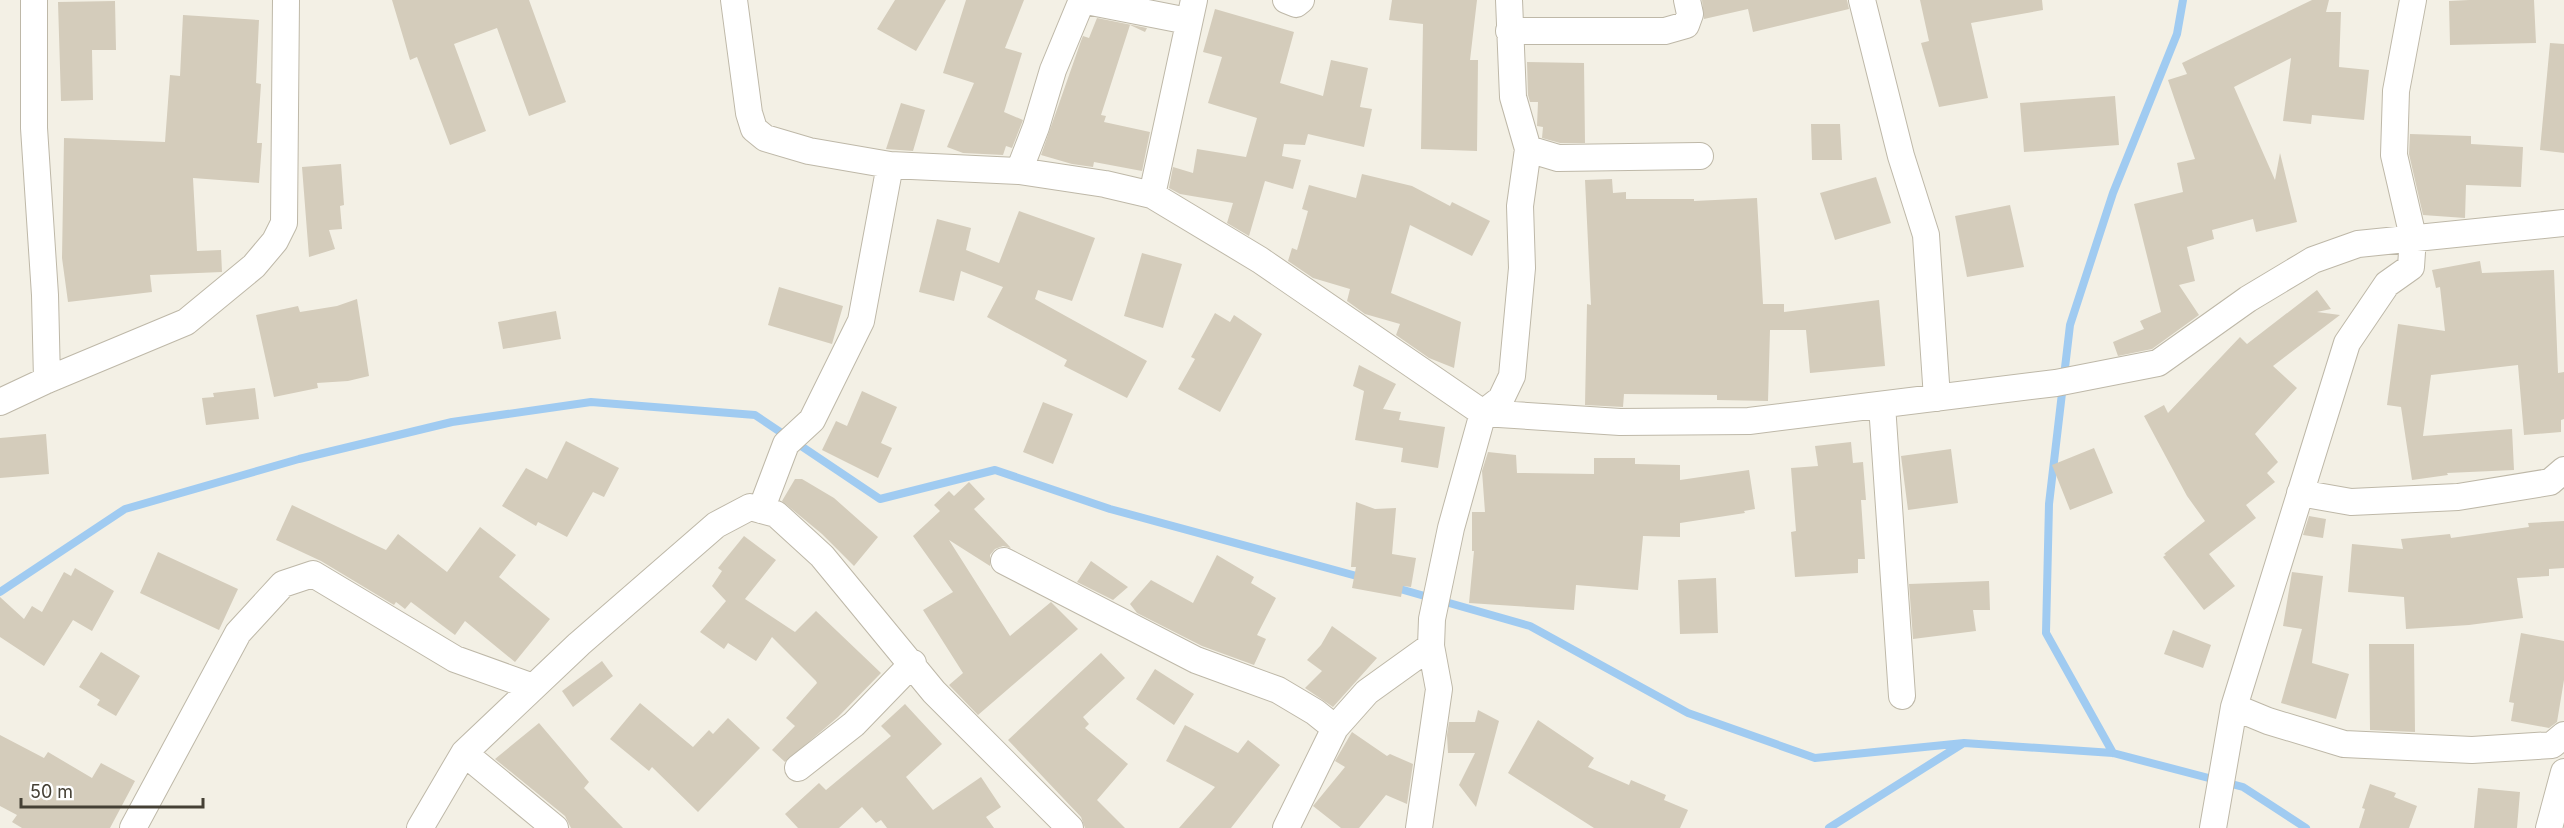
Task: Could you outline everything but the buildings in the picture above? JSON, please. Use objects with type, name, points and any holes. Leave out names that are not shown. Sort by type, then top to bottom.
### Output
[{"type":"street","points":[[34,0],[34,128],[45,295],[47,380]]},
{"type":"street","points":[[0,402],[186,322],[254,266],[275,241],[284,223],[286,0]]},
{"type":"street","points":[[734,0],[749,113],[754,129],[765,138],[809,151],[890,165],[1019,171],[1105,184],[1152,195],[1260,260],[1483,413],[1620,422],[1749,421],[2056,383],[2158,363],[2248,299],[2313,260],[2358,244],[2564,224]]},
{"type":"street","points":[[1019,171],[1036,127],[1053,70],[1081,0],[1191,11],[1152,195]]},
{"type":"street","points":[[1286,0],[1296,4],[1301,0]]},
{"type":"street","points":[[1419,828],[1439,688],[1431,646],[1432,619],[1451,528],[1483,413],[1501,399],[1512,376],[1522,267],[1520,206],[1528,149],[1514,97],[1509,0]]},
{"type":"street","points":[[1509,31],[1665,31],[1686,25],[1690,14],[1687,0]]},
{"type":"street","points":[[1862,0],[1901,156],[1926,235],[1937,398]]},
{"type":"street","points":[[2213,828],[2234,706],[2347,343],[2387,284],[2411,267],[2413,237],[2394,155],[2396,91],[2413,0]]},
{"type":"street","points":[[1528,149],[1558,158],[1700,156]]},
{"type":"street","points":[[761,510],[786,444],[812,420],[861,321],[890,165]]},
{"type":"street","points":[[1882,405],[1902,696]]},
{"type":"street","points":[[2300,493],[2350,502],[2458,496],[2550,482],[2564,470]]},
{"type":"street","points":[[420,828],[464,753],[579,644],[716,525],[750,507],[776,514],[822,556],[913,663],[934,692],[1070,828]]},
{"type":"street","points":[[1004,561],[1196,660],[1278,690],[1315,712],[1335,728]]},
{"type":"street","points":[[133,828],[238,633],[283,584],[313,574],[454,659],[532,687]]},
{"type":"street","points":[[1286,828],[1335,728],[1367,692],[1431,646]]},
{"type":"street","points":[[798,768],[854,724],[913,663]]},
{"type":"street","points":[[2234,706],[2268,721],[2344,744],[2472,750],[2552,745],[2564,735]]},
{"type":"street","points":[[464,753],[555,828]]},
{"type":"street","points":[[2549,828],[2564,771]]},
{"type":"waterway","points":[[2113,753],[2046,633],[2049,504],[2070,325],[2113,193],[2177,34],[2183,0]]},
{"type":"waterway","points":[[0,592],[125,509],[299,459],[452,422],[591,402],[755,415],[880,499],[995,470],[1110,509],[1364,578]]},
{"type":"waterway","points":[[1393,587],[1530,626],[1688,713],[1815,758],[1964,743],[2113,753],[2243,787],[2306,828]]},
{"type":"waterway","points":[[1829,828],[1962,744]]}]
